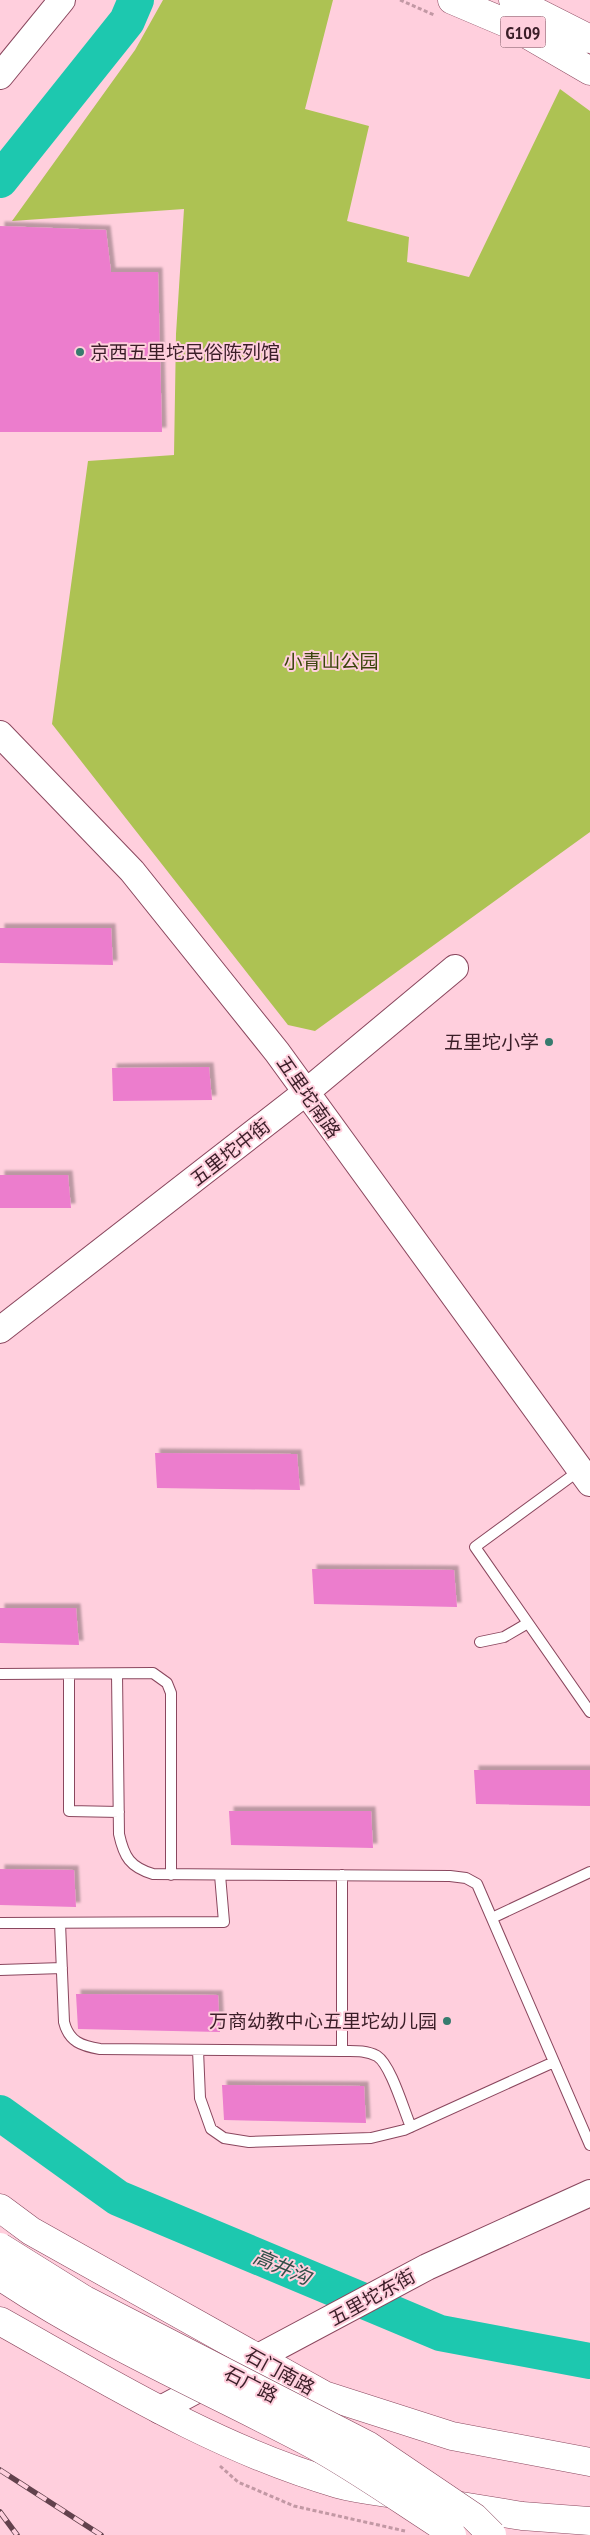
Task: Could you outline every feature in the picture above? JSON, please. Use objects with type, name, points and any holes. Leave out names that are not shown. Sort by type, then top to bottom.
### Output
[{"type":"main road","name":"G109","points":[[513,0],[590,39]]},
{"type":"main road","name":"G109","points":[[444,8],[511,25],[590,71]]},
{"type":"main road","name":"石门南路","points":[[0,2208],[31,2231],[324,2395],[452,2436],[590,2462]]},
{"type":"main road","name":"石广路","points":[[0,2247],[85,2300],[269,2392],[369,2446],[474,2518],[492,2535]]},
{"type":"main road","name":"石广路","points":[[0,2276],[32,2298],[182,2379],[314,2445],[440,2524],[452,2535]]},
{"type":"main road","points":[[0,2321],[159,2410],[262,2458],[340,2484],[522,2516],[590,2522]]},
{"type":"street","points":[[0,76],[62,0]]},
{"type":"street","name":"五里坨南路","points":[[0,734],[132,871],[277,1052],[585,1477]]},
{"type":"street","name":"五里坨中街","points":[[0,1330],[305,1093],[455,968]]},
{"type":"street","name":"五里坨东街","points":[[159,2410],[299,2337],[427,2267],[590,2193]]},
{"type":"lane","points":[[585,1477],[475,1547],[590,1712]]},
{"type":"lane","points":[[480,1642],[504,1637],[528,1623]]},
{"type":"lane","points":[[0,1674],[153,1673],[167,1683],[171,1693],[171,1875]]},
{"type":"lane","points":[[69,1674],[69,1811],[119,1812]]},
{"type":"lane","points":[[117,1674],[119,1834],[128,1862],[140,1870],[152,1874],[450,1876],[466,1878],[477,1884],[590,2145]]},
{"type":"lane","points":[[492,1918],[590,1872]]},
{"type":"lane","points":[[0,1923],[224,1922],[220,1875]]},
{"type":"lane","points":[[342,1876],[342,2051]]},
{"type":"lane","points":[[60,1923],[64,2022],[67,2033],[73,2040],[84,2047],[100,2050],[364,2052],[378,2057],[386,2066],[411,2127]]},
{"type":"lane","points":[[0,1970],[62,1968]]},
{"type":"lane","points":[[198,2050],[198,2080],[205,2115],[211,2129],[224,2138],[249,2142],[371,2138],[411,2127],[554,2062]]},
{"type":"path","points":[[400,0],[444,8]]},
{"type":"green space","name":"小青山公园","points":[[163,0],[333,0],[305,109],[369,126],[347,221],[409,237],[407,262],[469,277],[560,89],[590,111],[590,832],[315,1031],[288,1025],[52,724],[88,461],[174,455],[176,334],[184,209],[12,221],[135,50]]},
{"type":"building","name":"京西五里坨民俗陈列馆","points":[[0,226],[106,230],[111,272],[158,272],[162,432],[0,432]]},
{"type":"building","points":[[0,928],[111,928],[113,965],[0,963]]},
{"type":"building","points":[[209,1067],[212,1100],[113,1101],[112,1068]]},
{"type":"building","points":[[0,1175],[68,1175],[71,1208],[0,1208]]},
{"type":"building","points":[[155,1453],[297,1454],[300,1490],[157,1488]]},
{"type":"building","points":[[312,1569],[454,1570],[457,1607],[314,1604]]},
{"type":"building","points":[[0,1608],[76,1608],[79,1645],[0,1643]]},
{"type":"building","points":[[474,1770],[590,1770],[590,1806],[476,1804]]},
{"type":"building","points":[[229,1811],[371,1811],[373,1848],[231,1845]]},
{"type":"building","points":[[0,1869],[74,1870],[76,1907],[0,1905]]},
{"type":"building","points":[[76,1994],[218,1995],[220,2032],[78,2029]]},
{"type":"building","points":[[222,2085],[364,2086],[366,2123],[224,2120]]},
{"type":"waterway","points":[[0,180],[127,21],[136,0]]},
{"type":"waterway","name":"高井沟","points":[[0,2113],[118,2198],[440,2333],[590,2361]]},
{"type":"railway","points":[[0,2470],[101,2535]]},
{"type":"railway","points":[[0,2512],[17,2535]]},
{"type":"place","name":"京西五里坨民俗陈列馆","points":[[80,352]]},
{"type":"place","name":"五里坨小学","points":[[549,1042]]},
{"type":"place","name":"万商幼教中心五里坨幼儿园","points":[[447,2021]]}]
